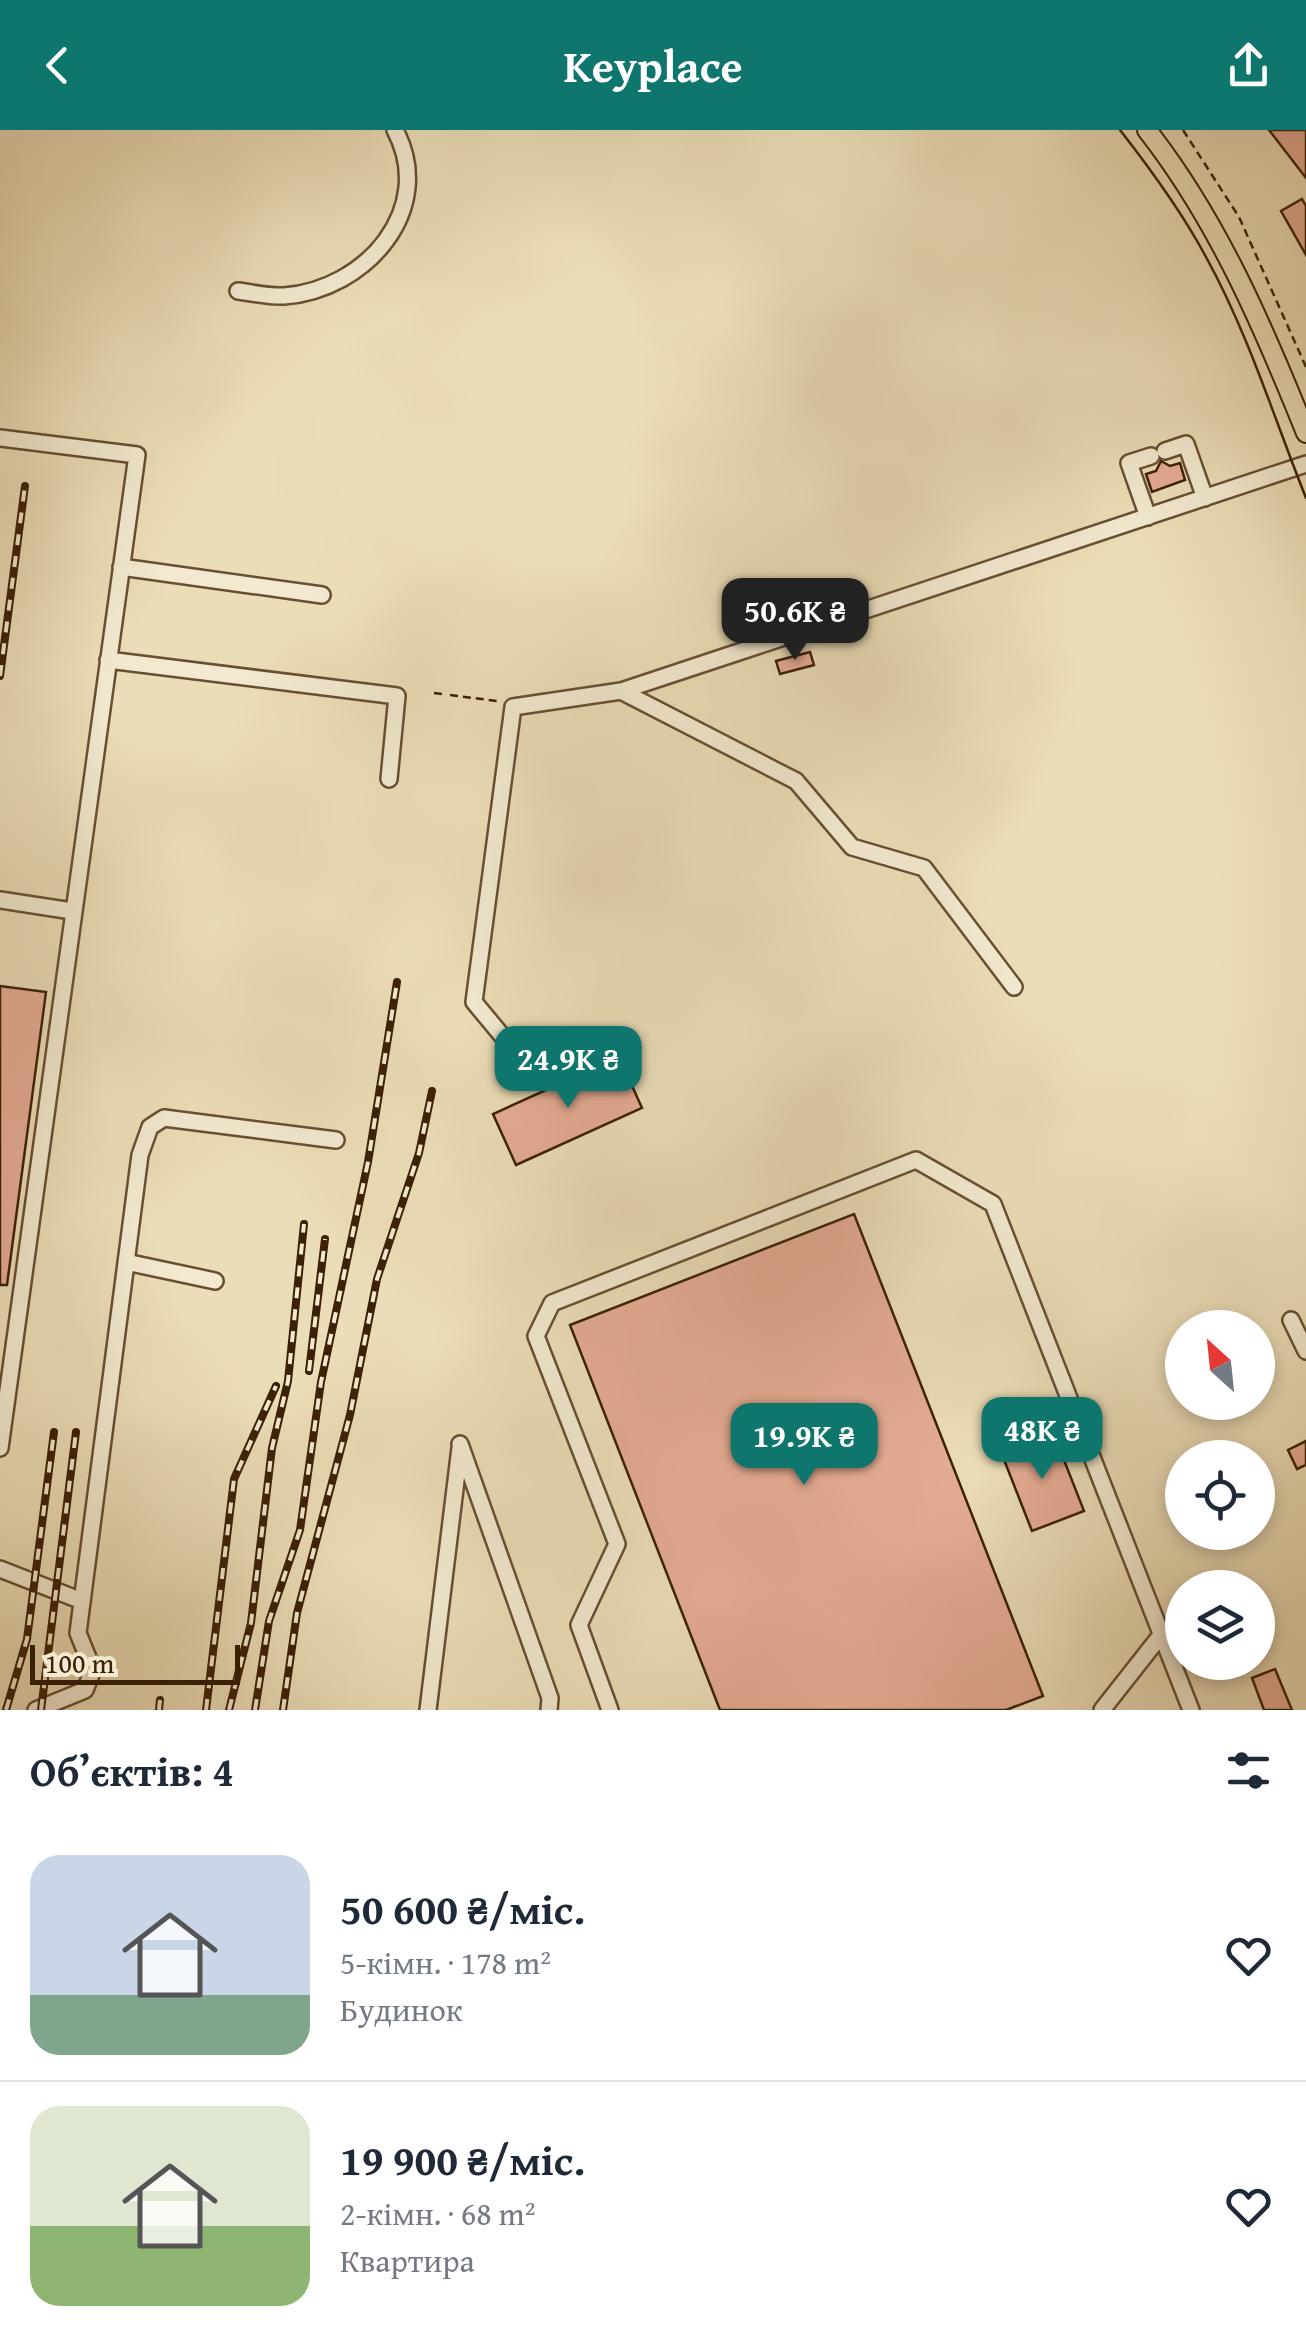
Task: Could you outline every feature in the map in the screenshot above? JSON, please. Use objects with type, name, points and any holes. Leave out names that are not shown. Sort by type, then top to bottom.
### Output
[{"type":"main road","points":[[1146,130],[1217,234],[1265,330],[1305,429]]},
{"type":"lane","points":[[238,291],[284,296],[340,281],[383,247],[408,202],[406,150],[396,130]]},
{"type":"lane","points":[[0,438],[137,455],[0,1448]]},
{"type":"lane","points":[[1148,517],[1130,463],[1158,453],[1186,444],[1205,498]]},
{"type":"lane","points":[[572,1047],[528,1067],[474,1002],[512,707],[621,691],[1306,464]]},
{"type":"lane","points":[[121,567],[322,595]]},
{"type":"lane","points":[[108,660],[397,696],[388,779]]},
{"type":"lane","points":[[621,691],[796,781],[852,847],[924,868],[1014,987]]},
{"type":"lane","points":[[0,900],[72,911]]},
{"type":"lane","points":[[36,1710],[85,1690],[94,1670],[78,1633],[140,1156],[157,1120],[336,1140]]},
{"type":"lane","points":[[610,1710],[578,1625],[618,1544],[536,1336],[552,1303],[916,1160],[993,1204],[1191,1710]]},
{"type":"lane","points":[[126,1262],[215,1281]]},
{"type":"lane","points":[[1291,1320],[1306,1352]]},
{"type":"lane","points":[[428,1710],[460,1444],[550,1698],[549,1710]]},
{"type":"lane","points":[[0,1568],[82,1601]]},
{"type":"lane","points":[[1102,1710],[1162,1634]]},
{"type":"path","points":[[1183,130],[1239,217],[1306,368]]},
{"type":"path","points":[[434,694],[442,694]]},
{"type":"path","points":[[450,695],[488,698]]},
{"type":"building","points":[[1269,130],[1306,130],[1306,178]]},
{"type":"building","points":[[1302,199],[1306,206],[1306,255],[1281,211]]},
{"type":"building","points":[[1161,461],[1170,466],[1180,463],[1185,480],[1152,492],[1146,474],[1156,471]]},
{"type":"building","points":[[810,652],[814,665],[780,674],[776,661]]},
{"type":"building","points":[[0,986],[46,992],[7,1285],[0,1285]]},
{"type":"building","points":[[619,1057],[642,1108],[516,1165],[493,1114]]},
{"type":"building","points":[[854,1214],[1043,1696],[1006,1710],[720,1710],[570,1325]]},
{"type":"building","points":[[1053,1432],[1084,1511],[1032,1531],[1001,1452]]},
{"type":"building","points":[[1306,1441],[1306,1465],[1297,1469],[1288,1450]]},
{"type":"building","points":[[1275,1669],[1292,1710],[1264,1710],[1253,1680],[1275,1680]]},
{"type":"tram line","points":[[1120,130],[1177,208],[1221,286],[1306,498]]},
{"type":"railway","points":[[0,676],[25,486]]},
{"type":"railway","points":[[255,1710],[269,1621],[300,1530],[321,1382],[368,1162],[397,982]]},
{"type":"railway","points":[[283,1710],[297,1613],[350,1415],[377,1279],[419,1153],[432,1091]]},
{"type":"railway","points":[[229,1710],[251,1623],[272,1448],[288,1381],[304,1224]]},
{"type":"railway","points":[[309,1371],[325,1239]]},
{"type":"railway","points":[[206,1710],[234,1479],[276,1386]]},
{"type":"railway","points":[[6,1710],[27,1639],[54,1432]]},
{"type":"railway","points":[[41,1710],[76,1432]]},
{"type":"railway","points":[[159,1710],[160,1700]]}]
